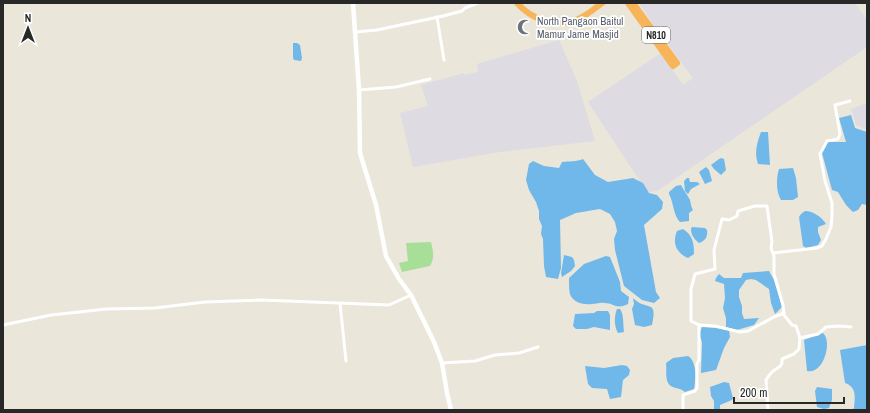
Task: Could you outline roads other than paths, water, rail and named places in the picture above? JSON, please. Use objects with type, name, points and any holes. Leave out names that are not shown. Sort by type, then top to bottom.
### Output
[{"type":"highway","points":[[518,3],[524,11],[539,19],[554,23],[576,20],[602,3]]},
{"type":"highway","points":[[565,22],[578,16],[598,3]]},
{"type":"highway","name":"N810","points":[[628,3],[673,66],[677,63],[633,3]]},
{"type":"street","points":[[354,3],[360,90],[360,153],[376,205],[386,256],[398,280],[411,295],[434,342],[442,363],[451,410]]},
{"type":"street","points":[[355,32],[377,30],[437,17],[462,11],[465,8],[478,3]]},
{"type":"street","points":[[437,17],[444,60]]},
{"type":"street","points":[[360,90],[396,87],[430,79]]},
{"type":"street","points":[[772,253],[817,248],[822,246],[826,239],[831,227],[832,203],[825,180],[820,154],[827,141],[838,139],[840,134],[835,105],[850,101]]},
{"type":"street","points":[[768,410],[766,380],[773,371],[781,367],[782,359],[794,354],[799,349],[800,338],[796,326],[792,325],[784,313],[774,274],[767,206],[755,206],[738,210],[737,216],[729,220],[722,219],[714,250],[715,269],[695,274],[691,289],[691,321],[699,325],[715,326],[740,332],[748,331],[784,313]]},
{"type":"street","points":[[3,325],[64,313],[106,309],[156,308],[205,302],[261,300],[389,305],[411,295]]},
{"type":"street","points":[[340,303],[346,361]]},
{"type":"street","points":[[683,410],[683,395],[695,391],[697,388],[699,325]]},
{"type":"street","points":[[800,338],[818,334],[826,327],[851,327]]},
{"type":"street","points":[[442,363],[475,361],[495,355],[519,353],[538,347]]},
{"type":"water","points":[[293,43],[300,45],[301,61],[294,60],[293,58]]},
{"type":"water","points":[[851,115],[855,128],[867,132],[867,205],[862,204],[858,210],[853,212],[846,205],[838,192],[832,190],[822,153],[828,142],[846,142],[839,118]]},
{"type":"water","points":[[761,132],[768,132],[770,165],[758,164],[756,148]]},
{"type":"water","points":[[721,158],[724,159],[726,170],[721,175],[711,165]]},
{"type":"water","points":[[583,159],[595,175],[608,182],[633,178],[643,183],[649,193],[657,195],[663,202],[662,209],[644,225],[656,292],[660,298],[654,303],[642,300],[624,286],[615,250],[614,239],[617,231],[615,222],[610,214],[600,209],[576,213],[560,220],[561,268],[558,279],[546,277],[543,239],[541,234],[542,226],[539,219],[539,211],[526,180],[529,164],[533,161],[544,166],[559,168],[562,162]]},
{"type":"water","points":[[706,167],[709,170],[712,181],[705,184],[699,172]]},
{"type":"water","points":[[793,168],[796,178],[798,197],[793,200],[781,200],[777,185],[779,169]]},
{"type":"water","points":[[689,178],[690,182],[697,182],[700,184],[691,189],[688,194],[685,191],[684,181]]},
{"type":"water","points":[[681,185],[690,200],[693,210],[689,213],[689,221],[680,222],[676,216],[669,192],[676,186]]},
{"type":"water","points":[[805,211],[817,215],[826,224],[818,227],[821,240],[818,245],[806,248],[803,246],[799,217]]},
{"type":"water","points":[[692,227],[705,228],[707,230],[707,235],[703,241],[699,243],[693,237]]},
{"type":"water","points":[[683,229],[689,234],[693,243],[694,254],[688,258],[678,250],[675,243],[677,231]]},
{"type":"water","points":[[564,255],[572,257],[575,266],[571,271],[562,277],[561,273]]},
{"type":"water","points":[[606,256],[610,257],[620,282],[621,291],[629,297],[628,304],[618,306],[608,303],[586,304],[579,303],[574,300],[570,294],[569,278],[584,264]]},
{"type":"water","points":[[769,271],[774,280],[782,307],[775,314],[771,303],[769,289],[756,280],[746,280],[739,290],[744,319],[759,318],[754,325],[737,330],[726,327],[726,318],[723,308],[725,298],[724,284],[715,281],[719,274],[724,278],[741,278],[743,273]]},
{"type":"water","points":[[633,298],[638,302],[652,308],[654,311],[652,325],[644,327],[635,325],[632,309],[634,304]]},
{"type":"water","points":[[617,309],[620,309],[622,314],[624,332],[618,333],[615,324]]},
{"type":"water","points":[[597,311],[608,311],[610,315],[610,330],[594,327],[587,329],[576,329],[573,326],[575,314],[594,313]]},
{"type":"water","points":[[702,327],[729,330],[730,337],[724,348],[716,370],[701,373],[702,342],[699,334]]},
{"type":"water","points":[[823,333],[826,337],[827,343],[825,357],[818,368],[813,371],[807,371],[804,340]]},
{"type":"water","points":[[867,345],[867,410],[852,410],[854,408],[855,400],[854,393],[852,387],[845,383],[840,350]]},
{"type":"water","points":[[688,356],[693,362],[695,381],[694,389],[685,392],[668,383],[666,377],[666,363],[673,358]]},
{"type":"water","points":[[622,365],[627,366],[630,370],[629,375],[623,380],[621,397],[610,399],[607,389],[592,388],[588,384],[585,366],[604,368]]},
{"type":"water","points":[[724,382],[729,383],[733,398],[732,400],[720,405],[720,410],[714,410],[714,401],[711,396],[710,387]]},
{"type":"water","points":[[817,387],[832,389],[832,400],[829,408],[824,409],[817,407],[815,391]]},
{"type":"place","name":"North Pangaon Baitul Mamur Jame Masjid","points":[[525,27]]}]
